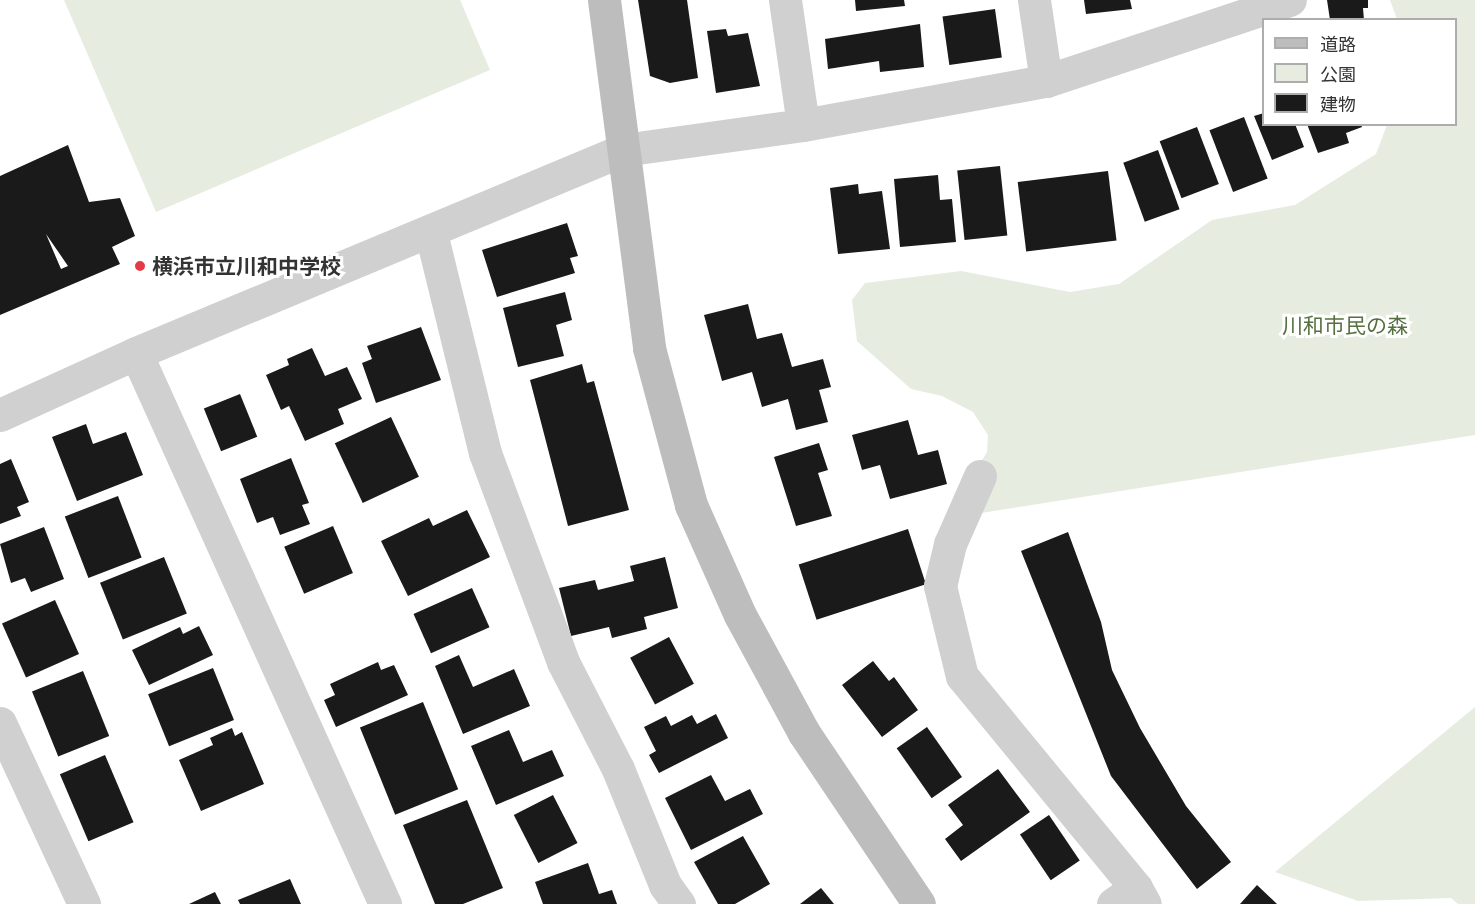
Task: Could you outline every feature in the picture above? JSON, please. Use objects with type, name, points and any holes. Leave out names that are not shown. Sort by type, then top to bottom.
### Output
[{"type":"street","points":[[604,0],[649,348],[692,506],[740,615],[804,733],[919,904]]},
{"type":"street","points":[[785,0],[803,124]]},
{"type":"street","points":[[1034,0],[1046,81]]},
{"type":"street","points":[[0,415],[136,353],[431,233],[623,150],[803,124],[1046,81],[1290,0]]},
{"type":"street","points":[[431,233],[484,453],[564,662],[618,769],[665,885],[679,904]]},
{"type":"street","points":[[136,353],[385,904]]},
{"type":"street","points":[[980,476],[950,543],[940,586],[962,676],[1131,899]]},
{"type":"street","points":[[0,723],[84,904]]},
{"type":"green space","points":[[64,0],[460,0],[490,70],[156,212]]},
{"type":"green space","name":"川和市民の森","points":[[1390,0],[1475,0],[1475,435],[962,516],[960,496],[987,452],[988,435],[973,412],[942,396],[911,389],[857,341],[852,300],[865,283],[961,271],[1070,292],[1119,284],[1212,220],[1295,205],[1376,154],[1387,126],[1457,126],[1457,18],[1397,18]]},
{"type":"green space","points":[[1475,707],[1475,904],[1458,904],[1451,898],[1358,901],[1275,872]]},
{"type":"building","points":[[638,0],[687,0],[698,78],[670,83],[650,76]]},
{"type":"building","points":[[855,0],[904,0],[905,6],[856,11]]},
{"type":"building","points":[[1084,0],[1130,0],[1132,9],[1086,14]]},
{"type":"building","points":[[1327,0],[1368,0],[1368,8],[1363,8],[1364,18],[1330,18]]},
{"type":"building","points":[[995,9],[1002,58],[949,65],[943,16]]},
{"type":"building","points":[[920,24],[924,67],[880,72],[879,61],[828,69],[825,39]]},
{"type":"building","points":[[726,29],[728,36],[748,33],[760,86],[716,93],[707,31]]},
{"type":"building","points":[[1262,114],[1262,126],[1296,126],[1304,147],[1272,160],[1254,116]]},
{"type":"building","points":[[1244,117],[1268,179],[1233,192],[1209,130]]},
{"type":"building","points":[[1308,126],[1362,126],[1346,133],[1349,143],[1318,153]]},
{"type":"building","points":[[1197,127],[1219,184],[1182,198],[1160,141]]},
{"type":"building","points":[[68,145],[89,202],[120,198],[135,236],[112,247],[120,264],[0,315],[0,176]],"holes":[[[46,234],[68,266],[61,269]]]},
{"type":"building","points":[[1158,150],[1180,209],[1145,222],[1123,163]]},
{"type":"building","points":[[1000,166],[1007,236],[965,240],[957,170]]},
{"type":"building","points":[[1108,171],[1117,240],[1026,252],[1018,182]]},
{"type":"building","points":[[938,175],[940,200],[952,199],[956,242],[900,247],[894,179]]},
{"type":"building","points":[[858,184],[859,194],[882,191],[890,249],[838,254],[830,188]]},
{"type":"building","points":[[567,223],[578,256],[570,258],[575,273],[497,297],[482,250]]},
{"type":"building","points":[[565,292],[572,320],[556,325],[564,356],[518,367],[503,308]]},
{"type":"building","points":[[748,304],[757,339],[782,333],[792,367],[823,359],[831,387],[819,390],[828,422],[796,430],[788,399],[762,407],[752,372],[722,381],[704,315]]},
{"type":"building","points":[[421,327],[441,380],[376,403],[362,363],[372,359],[367,346]]},
{"type":"building","points":[[312,348],[325,376],[347,367],[362,399],[338,409],[344,424],[305,441],[289,406],[281,410],[266,375],[289,365],[287,359]]},
{"type":"building","points":[[582,364],[587,383],[594,381],[629,510],[568,526],[530,380]]},
{"type":"building","points":[[240,394],[257,437],[221,451],[204,409]]},
{"type":"building","points":[[391,417],[419,477],[363,503],[335,443]]},
{"type":"building","points":[[908,420],[918,455],[938,450],[947,484],[890,499],[880,465],[862,470],[852,435]]},
{"type":"building","points":[[86,424],[93,444],[126,432],[143,475],[77,501],[52,437]]},
{"type":"building","points":[[819,443],[828,470],[818,473],[832,516],[796,526],[774,457]]},
{"type":"building","points":[[291,458],[309,503],[302,505],[310,524],[280,535],[273,517],[257,523],[240,479]]},
{"type":"building","points":[[11,459],[29,502],[17,507],[21,516],[0,524],[0,464]]},
{"type":"building","points":[[118,496],[142,558],[88,578],[65,516]]},
{"type":"building","points":[[467,510],[490,557],[408,596],[381,541],[429,518],[433,526]]},
{"type":"building","points":[[333,526],[353,573],[304,594],[284,547]]},
{"type":"building","points":[[44,527],[64,579],[31,592],[25,578],[11,583],[0,544]]},
{"type":"building","points":[[908,529],[926,584],[817,620],[799,565]]},
{"type":"building","points":[[1068,532],[1101,622],[1112,670],[1140,728],[1186,806],[1231,862],[1197,889],[1111,776],[1021,551]]},
{"type":"building","points":[[164,557],[187,614],[123,639],[100,583]]},
{"type":"building","points":[[665,557],[678,608],[644,617],[647,629],[612,638],[609,627],[571,636],[559,588],[595,580],[598,590],[634,581],[630,566]]},
{"type":"building","points":[[472,588],[489,627],[431,653],[414,614]]},
{"type":"building","points":[[55,600],[79,654],[26,677],[2,624]]},
{"type":"building","points":[[199,626],[213,655],[149,685],[132,650],[180,627],[183,634]]},
{"type":"building","points":[[669,637],[694,684],[655,704],[630,658]]},
{"type":"building","points":[[459,655],[473,687],[514,669],[530,706],[463,734],[435,666]]},
{"type":"building","points":[[873,661],[889,681],[894,677],[918,710],[882,737],[842,685]]},
{"type":"building","points":[[378,662],[381,670],[394,665],[408,695],[336,727],[324,700],[335,695],[330,684]]},
{"type":"building","points":[[213,668],[234,720],[169,746],[148,694]]},
{"type":"building","points":[[83,671],[109,736],[58,757],[32,692]]},
{"type":"building","points":[[423,702],[458,789],[395,815],[360,727]]},
{"type":"building","points":[[716,714],[728,738],[659,773],[649,755],[656,751],[644,727],[666,716],[671,726],[692,715],[697,724]]},
{"type":"building","points":[[927,727],[962,777],[932,798],[897,748]]},
{"type":"building","points":[[232,728],[235,736],[242,732],[264,784],[201,811],[179,760],[213,745],[210,738]]},
{"type":"building","points":[[509,730],[523,762],[552,750],[564,776],[496,805],[471,746]]},
{"type":"building","points":[[105,755],[134,822],[88,841],[60,774]]},
{"type":"building","points":[[998,769],[1030,812],[961,861],[945,839],[963,825],[948,805]]},
{"type":"building","points":[[711,775],[725,801],[750,789],[763,814],[691,850],[665,798]]},
{"type":"building","points":[[553,795],[578,843],[538,863],[514,815]]},
{"type":"building","points":[[467,800],[503,888],[463,904],[435,904],[403,825]]},
{"type":"building","points":[[1049,815],[1080,861],[1051,880],[1020,835]]},
{"type":"building","points":[[743,836],[770,884],[735,904],[718,904],[694,862]]},
{"type":"building","points":[[588,863],[599,894],[612,890],[617,904],[543,904],[535,882]]},
{"type":"building","points":[[290,879],[301,904],[240,904],[238,900]]},
{"type":"building","points":[[1257,885],[1277,904],[1240,904]]},
{"type":"building","points":[[821,888],[834,904],[800,904]]},
{"type":"building","points":[[215,892],[221,904],[189,904]]},
{"type":"place","name":"横浜市立川和中学校","points":[[140,266]]}]
